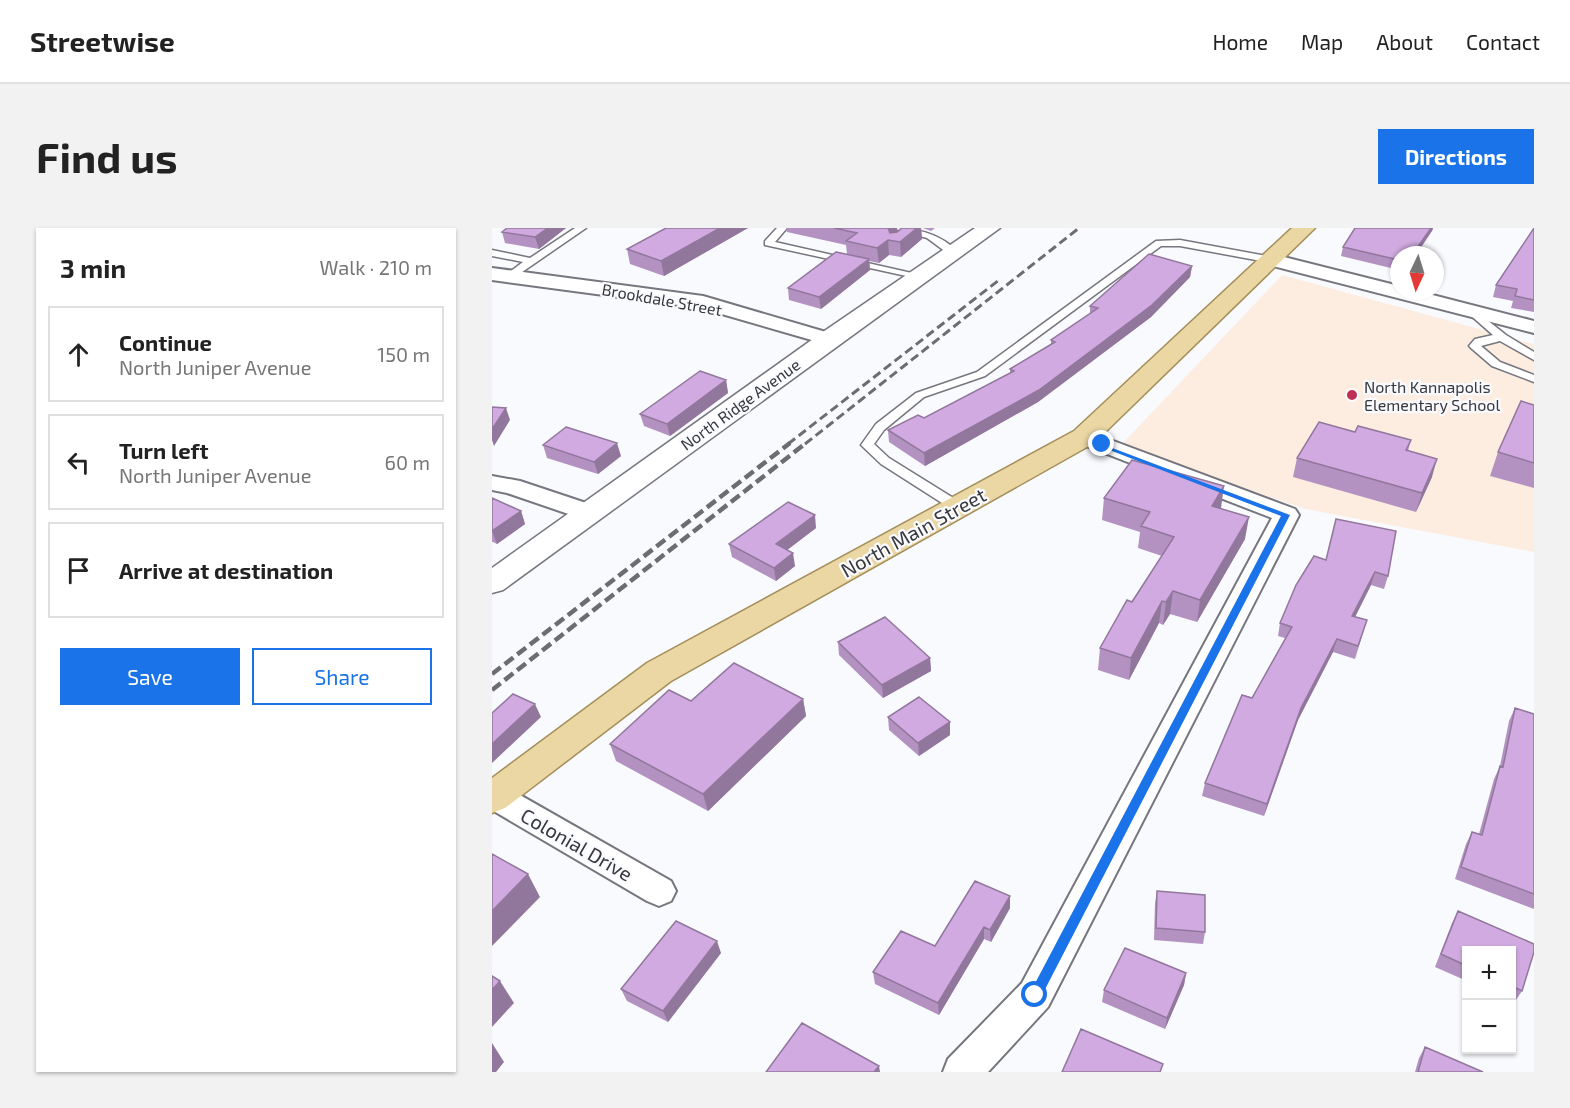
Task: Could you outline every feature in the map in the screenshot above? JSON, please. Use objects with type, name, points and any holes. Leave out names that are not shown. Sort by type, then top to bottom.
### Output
[{"type":"main road","name":"North Main Street","points":[[493,797],[659,672],[1084,437],[1304,228]]},
{"type":"street","name":"North Ridge Avenue","points":[[492,583],[829,339],[989,228]]},
{"type":"street","points":[[1272,260],[1534,327]]},
{"type":"street","name":"Brookdale Street","points":[[500,275],[703,302],[829,339]]},
{"type":"street","points":[[962,1072],[1035,995],[1286,515],[1084,437]]},
{"type":"street","points":[[492,483],[511,486],[589,513]]},
{"type":"street","name":"Colonial Drive","points":[[493,797],[659,891]]},
{"type":"lane","points":[[500,275],[532,261],[581,228]]},
{"type":"lane","points":[[782,228],[768,243],[920,276]]},
{"type":"lane","points":[[897,228],[911,229],[930,236],[954,253]]},
{"type":"lane","points":[[894,243],[911,229]]},
{"type":"lane","points":[[795,249],[812,238]]},
{"type":"lane","points":[[958,507],[885,461],[867,445],[880,427],[920,395],[981,375],[1159,243],[1180,243],[1272,260]]},
{"type":"lane","points":[[827,255],[842,244]]},
{"type":"lane","points":[[492,253],[532,261]]},
{"type":"lane","points":[[868,264],[882,253]]},
{"type":"lane","points":[[1472,311],[1502,337],[1534,357]]},
{"type":"lane","points":[[1502,337],[1479,341],[1475,346],[1496,364],[1527,379],[1534,379]]},
{"type":"shaded area","name":"North Kannapolis Elementary School","points":[[1282,275],[1534,344],[1534,552],[1305,509],[1121,445]]},
{"type":"building","points":[[507,228],[548,228],[535,237],[502,232]]},
{"type":"building","points":[[666,228],[720,228],[661,261],[627,249]]},
{"type":"building","points":[[834,228],[888,228],[890,233],[902,228],[917,228],[900,242],[888,240],[877,248],[846,241],[857,233]]},
{"type":"building","points":[[1355,228],[1431,228],[1418,246],[1390,246],[1390,258],[1343,247]]},
{"type":"building","points":[[1534,228],[1534,300],[1515,296],[1517,289],[1496,285]]},
{"type":"building","points":[[836,252],[869,259],[819,297],[788,288]]},
{"type":"building","points":[[1149,254],[1192,266],[1152,305],[1039,390],[924,453],[888,430],[918,415],[924,418],[1014,371],[1010,369],[1055,342],[1051,340],[1098,308],[1090,306]]},
{"type":"building","points":[[700,371],[726,380],[667,424],[640,414]]},
{"type":"building","points":[[1521,401],[1534,405],[1534,463],[1498,452]]},
{"type":"building","points":[[492,407],[506,408],[492,429]]},
{"type":"building","points":[[1319,422],[1355,432],[1358,426],[1411,440],[1406,450],[1437,459],[1422,493],[1297,458]]},
{"type":"building","points":[[566,427],[617,443],[594,462],[543,445]]},
{"type":"building","points":[[1132,460],[1224,486],[1212,506],[1249,517],[1200,600],[1173,591],[1166,602],[1162,601],[1131,658],[1100,648],[1127,600],[1132,602],[1174,537],[1141,526],[1150,512],[1104,498]]},
{"type":"building","points":[[492,498],[521,511],[492,531]]},
{"type":"building","points":[[788,502],[815,515],[776,544],[793,553],[774,568],[729,544]]},
{"type":"building","points":[[1336,519],[1396,531],[1388,576],[1375,572],[1352,616],[1367,620],[1358,646],[1337,639],[1301,708],[1267,804],[1205,783],[1242,695],[1252,698],[1292,627],[1280,623],[1296,585],[1314,556],[1326,560]]},
{"type":"building","points":[[885,617],[930,658],[882,685],[838,642]]},
{"type":"building","points":[[734,663],[803,699],[703,794],[610,744],[669,690],[691,701]]},
{"type":"building","points":[[513,694],[535,704],[492,744],[492,713]]},
{"type":"building","points":[[919,697],[950,722],[918,743],[888,717]]},
{"type":"building","points":[[1515,708],[1534,714],[1534,894],[1461,867],[1472,832],[1482,835],[1500,766],[1503,767]]},
{"type":"building","points":[[492,854],[528,874],[492,911]]},
{"type":"building","points":[[975,881],[1010,896],[990,930],[984,927],[938,1003],[873,972],[901,931],[935,946]]},
{"type":"building","points":[[1157,891],[1205,895],[1205,932],[1156,928]]},
{"type":"building","points":[[1458,911],[1534,944],[1534,952],[1522,991],[1516,988],[1516,946],[1462,946],[1462,964],[1441,954]]},
{"type":"building","points":[[676,921],[717,941],[663,1011],[621,989]]},
{"type":"building","points":[[1125,948],[1186,973],[1167,1018],[1104,990]]},
{"type":"building","points":[[492,976],[500,981],[492,990]]},
{"type":"building","points":[[802,1023],[879,1066],[874,1072],[766,1072]]},
{"type":"building","points":[[1081,1029],[1163,1064],[1160,1072],[1062,1072]]},
{"type":"building","points":[[1425,1047],[1483,1072],[1418,1072]]},
{"type":"railway","points":[[805,444],[1079,228]]},
{"type":"railway","points":[[788,444],[999,280]]},
{"type":"railway","points":[[492,674],[790,443]]},
{"type":"railway","points":[[492,690],[806,443]]},
{"type":"place","name":"North Kannapolis Elementary School","points":[[1352,395]]},
{"type":"route","points":[[1035,995],[1286,515],[1102,444]]}]
